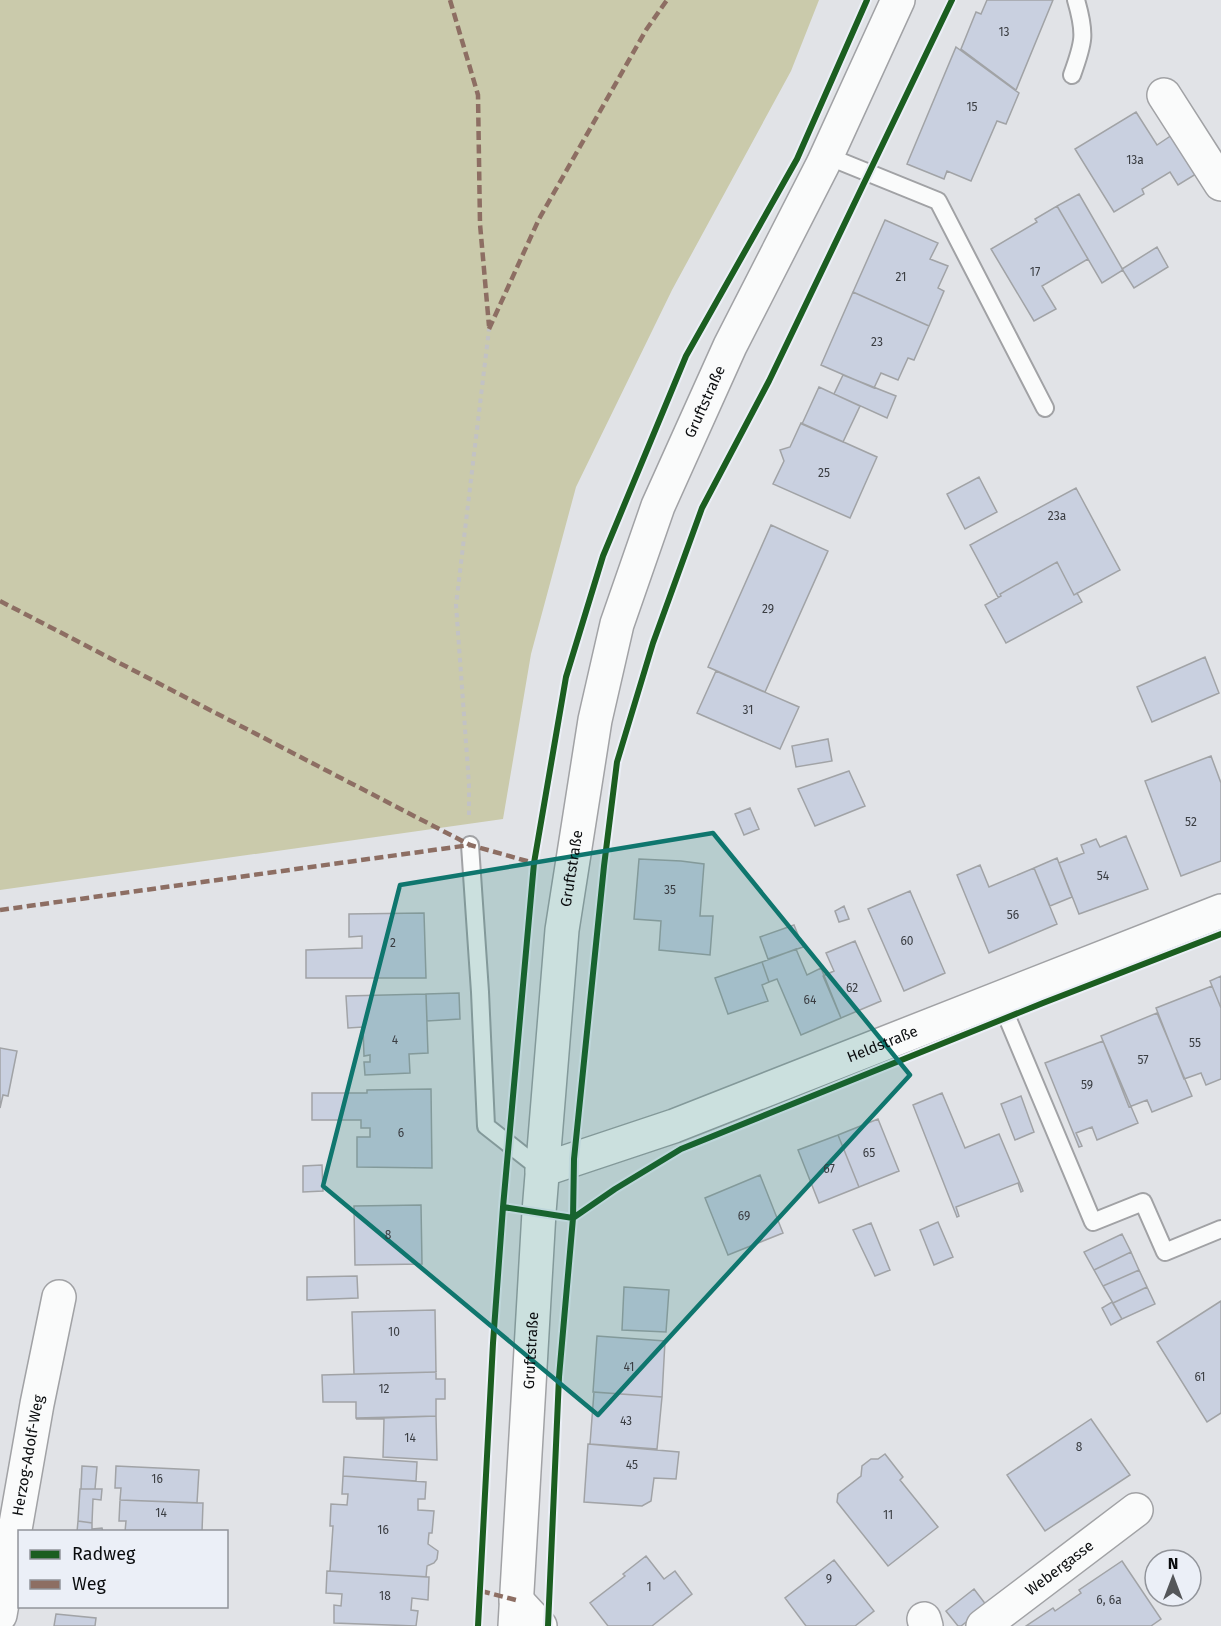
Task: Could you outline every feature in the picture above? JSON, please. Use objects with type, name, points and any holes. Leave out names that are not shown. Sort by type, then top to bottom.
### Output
[{"type":"main road","name":"Gruftstraße","points":[[515,1613],[542,1170],[562,930],[596,720],[617,624],[658,506],[730,346],[827,156],[898,0]]},
{"type":"main road","points":[[1164,95],[1221,184]]},
{"type":"main road","name":"Heldstraße","points":[[542,1170],[674,1126],[1221,911]]},
{"type":"main road","name":"Herzog-Adolf-Weg","points":[[0,1615],[37,1404],[59,1297]]},
{"type":"main road","name":"Webergasse","points":[[983,1626],[1136,1510]]},
{"type":"main road","points":[[515,1613],[540,1626]]},
{"type":"lane","points":[[1072,75],[1083,45],[1084,24],[1076,0]]},
{"type":"lane","points":[[827,156],[938,201],[1045,408]]},
{"type":"lane","points":[[470,845],[486,1126],[542,1170]]},
{"type":"lane","points":[[999,998],[1093,1222],[1143,1202],[1164,1252],[1221,1229]]},
{"type":"path","points":[[470,845],[469,784],[456,605],[489,329]]},
{"type":"highlighted area","points":[[713,833],[910,1075],[598,1415],[323,1186],[400,885]]},
{"type":"green space","points":[[0,0],[819,0],[791,71],[672,290],[576,487],[531,654],[503,819],[0,890]]},
{"type":"building","points":[[987,0],[1053,0],[1016,90],[961,49],[976,12],[981,14]]},
{"type":"building","points":[[956,47],[1019,93],[1006,124],[997,121],[971,181],[947,171],[944,179],[907,164]]},
{"type":"building","points":[[1136,112],[1157,145],[1172,135],[1196,174],[1178,185],[1170,172],[1142,189],[1144,194],[1114,212],[1075,149]]},
{"type":"building","points":[[1079,194],[1123,270],[1102,283],[1057,206]]},
{"type":"building","points":[[1057,206],[1088,259],[1042,286],[1056,309],[1034,321],[991,249],[1037,222],[1035,219]]},
{"type":"building","points":[[885,220],[938,243],[930,259],[948,266],[938,288],[944,291],[929,326],[853,292]]},
{"type":"building","points":[[1157,247],[1168,267],[1134,288],[1122,269]]},
{"type":"building","points":[[853,292],[929,326],[914,360],[908,358],[898,380],[881,373],[874,388],[821,365]]},
{"type":"building","points":[[843,375],[896,396],[887,418],[834,394]]},
{"type":"building","points":[[819,387],[860,406],[843,442],[802,424]]},
{"type":"building","points":[[801,423],[877,457],[850,518],[773,484],[784,461],[780,450],[790,447]]},
{"type":"building","points":[[979,477],[997,512],[965,529],[947,494]]},
{"type":"building","points":[[1076,488],[1120,570],[1074,595],[1057,562],[998,597],[970,545]]},
{"type":"building","points":[[771,525],[828,551],[765,692],[708,667]]},
{"type":"building","points":[[1057,562],[1074,595],[1077,593],[1082,602],[1006,643],[985,605]]},
{"type":"building","points":[[1205,657],[1219,693],[1152,722],[1137,687]]},
{"type":"building","points":[[716,671],[799,707],[780,749],[697,713]]},
{"type":"building","points":[[828,739],[832,761],[796,767],[792,746]]},
{"type":"building","points":[[1211,756],[1221,783],[1221,861],[1181,876],[1145,781]]},
{"type":"building","points":[[849,771],[865,806],[815,826],[798,789]]},
{"type":"building","points":[[750,808],[759,829],[744,835],[735,814]]},
{"type":"building","points":[[1126,836],[1148,889],[1079,914],[1059,863],[1084,853],[1081,845],[1096,839],[1100,847]]},
{"type":"building","points":[[1057,858],[1072,897],[1050,906],[1034,868]]},
{"type":"building","points":[[639,859],[704,864],[700,916],[713,916],[710,955],[659,950],[661,921],[634,919]]},
{"type":"building","points":[[980,865],[989,887],[1034,868],[1057,924],[989,953],[957,875]]},
{"type":"building","points":[[910,891],[945,973],[904,991],[868,909]]},
{"type":"building","points":[[844,906],[849,919],[839,922],[835,911]]},
{"type":"building","points":[[424,913],[426,978],[306,978],[306,950],[362,948],[362,936],[349,937],[349,914]]},
{"type":"building","points":[[794,925],[803,947],[768,959],[760,937]]},
{"type":"building","points":[[855,941],[881,1001],[841,1018],[823,976],[834,971],[826,953]]},
{"type":"building","points":[[796,949],[807,975],[821,968],[841,1018],[801,1035],[777,979],[769,982],[762,962]]},
{"type":"building","points":[[762,962],[769,982],[762,985],[768,1001],[728,1014],[715,978]]},
{"type":"building","points":[[1221,976],[1221,1008],[1210,981]]},
{"type":"building","points":[[1212,986],[1221,1008],[1221,1079],[1206,1085],[1201,1073],[1184,1079],[1156,1008]]},
{"type":"building","points":[[459,993],[460,1019],[427,1021],[426,994]]},
{"type":"building","points":[[426,994],[428,1053],[409,1054],[410,1073],[365,1075],[364,1062],[370,1062],[370,1055],[364,1056],[363,1027],[348,1028],[346,996]]},
{"type":"building","points":[[1157,1013],[1192,1096],[1152,1112],[1147,1100],[1129,1107],[1101,1036]]},
{"type":"building","points":[[1103,1041],[1138,1123],[1097,1140],[1092,1127],[1076,1133],[1082,1146],[1079,1147],[1045,1063]]},
{"type":"building","points":[[0,1048],[17,1051],[8,1096],[3,1095],[0,1108]]},
{"type":"building","points":[[431,1089],[432,1168],[357,1167],[357,1137],[370,1137],[370,1128],[361,1128],[361,1120],[312,1120],[312,1093],[367,1093],[367,1090]]},
{"type":"building","points":[[942,1093],[965,1148],[999,1134],[1023,1191],[1021,1192],[1018,1183],[956,1207],[959,1216],[957,1217],[913,1105]]},
{"type":"building","points":[[1021,1096],[1034,1132],[1015,1140],[1001,1104]]},
{"type":"building","points":[[878,1119],[899,1171],[859,1187],[838,1135]]},
{"type":"building","points":[[838,1135],[859,1187],[819,1203],[798,1150]]},
{"type":"building","points":[[322,1165],[323,1191],[303,1192],[303,1166]]},
{"type":"building","points":[[760,1175],[783,1233],[728,1255],[705,1198]]},
{"type":"building","points":[[421,1205],[422,1264],[355,1265],[354,1206]]},
{"type":"building","points":[[938,1222],[953,1257],[934,1265],[920,1230]]},
{"type":"building","points":[[871,1223],[890,1270],[875,1276],[853,1230]]},
{"type":"building","points":[[1122,1234],[1131,1252],[1094,1270],[1084,1252]]},
{"type":"building","points":[[1131,1252],[1139,1270],[1103,1286],[1094,1270]]},
{"type":"building","points":[[1139,1270],[1147,1287],[1113,1303],[1103,1286]]},
{"type":"building","points":[[357,1276],[358,1298],[307,1300],[307,1277]]},
{"type":"building","points":[[624,1287],[669,1290],[666,1332],[622,1330]]},
{"type":"building","points":[[1147,1287],[1155,1304],[1122,1319],[1113,1303]]},
{"type":"building","points":[[1221,1301],[1221,1413],[1207,1422],[1157,1342]]},
{"type":"building","points":[[1112,1302],[1122,1319],[1111,1325],[1102,1308]]},
{"type":"building","points":[[435,1310],[436,1372],[354,1374],[352,1312]]},
{"type":"building","points":[[597,1336],[665,1341],[662,1397],[593,1392]]},
{"type":"building","points":[[436,1372],[436,1379],[445,1379],[445,1399],[436,1399],[436,1416],[356,1418],[356,1402],[323,1402],[322,1375]]},
{"type":"building","points":[[594,1392],[662,1397],[657,1449],[590,1444]]},
{"type":"building","points":[[436,1416],[437,1460],[383,1457],[384,1419],[356,1419]]},
{"type":"building","points":[[1091,1419],[1130,1475],[1045,1531],[1007,1475]]},
{"type":"building","points":[[588,1444],[679,1452],[676,1479],[654,1478],[651,1501],[642,1506],[584,1502]]},
{"type":"building","points":[[885,1454],[903,1477],[900,1480],[938,1527],[888,1566],[837,1502],[838,1494],[861,1476],[862,1466],[871,1459],[878,1459]]},
{"type":"building","points":[[344,1457],[417,1462],[416,1481],[343,1476]]},
{"type":"building","points":[[82,1466],[97,1467],[95,1489],[81,1489]]},
{"type":"building","points":[[116,1466],[199,1470],[197,1503],[120,1500],[121,1488],[115,1488]]},
{"type":"building","points":[[343,1476],[426,1482],[425,1499],[418,1499],[418,1510],[434,1511],[432,1533],[429,1533],[428,1544],[438,1551],[437,1559],[427,1566],[426,1577],[330,1571],[333,1526],[330,1526],[331,1504],[347,1505],[348,1494],[342,1494]]},
{"type":"building","points":[[80,1489],[102,1489],[101,1500],[93,1499],[92,1523],[78,1521]]},
{"type":"building","points":[[120,1500],[203,1503],[202,1530],[125,1530],[126,1521],[119,1521]]},
{"type":"building","points":[[78,1521],[92,1523],[92,1529],[102,1528],[102,1530],[77,1530]]},
{"type":"building","points":[[646,1556],[664,1579],[675,1571],[692,1594],[652,1626],[608,1626],[590,1603],[625,1576],[623,1574]]},
{"type":"building","points":[[834,1560],[874,1611],[855,1626],[806,1626],[785,1598]]},
{"type":"building","points":[[1122,1561],[1143,1592],[1143,1608],[1154,1608],[1161,1619],[1151,1626],[1026,1626],[1053,1608],[1055,1611],[1081,1593],[1079,1590]]},
{"type":"building","points":[[327,1571],[429,1577],[428,1600],[412,1598],[411,1610],[418,1611],[416,1626],[334,1623],[334,1605],[341,1606],[342,1594],[326,1593]]},
{"type":"building","points":[[974,1589],[987,1606],[958,1626],[946,1611]]},
{"type":"building","points":[[56,1614],[96,1618],[95,1626],[54,1626]]},
{"type":"marked path","points":[[450,0],[478,95],[480,224],[489,326]]},
{"type":"marked path","points":[[489,329],[539,219],[646,30],[667,0]]},
{"type":"marked path","points":[[0,601],[470,845],[534,863]]},
{"type":"marked path","points":[[0,910],[470,845]]},
{"type":"marked path","points":[[481,1591],[516,1600]]},
{"type":"cycle path","points":[[478,1626],[493,1343],[534,863],[566,677],[603,556],[686,356],[797,159],[867,0]]},
{"type":"cycle path","points":[[548,1626],[559,1377],[573,1218],[574,1159],[617,762],[653,643],[702,508],[769,381],[952,0]]},
{"type":"cycle path","points":[[503,1207],[573,1218],[615,1189],[681,1149],[1221,934]]}]
